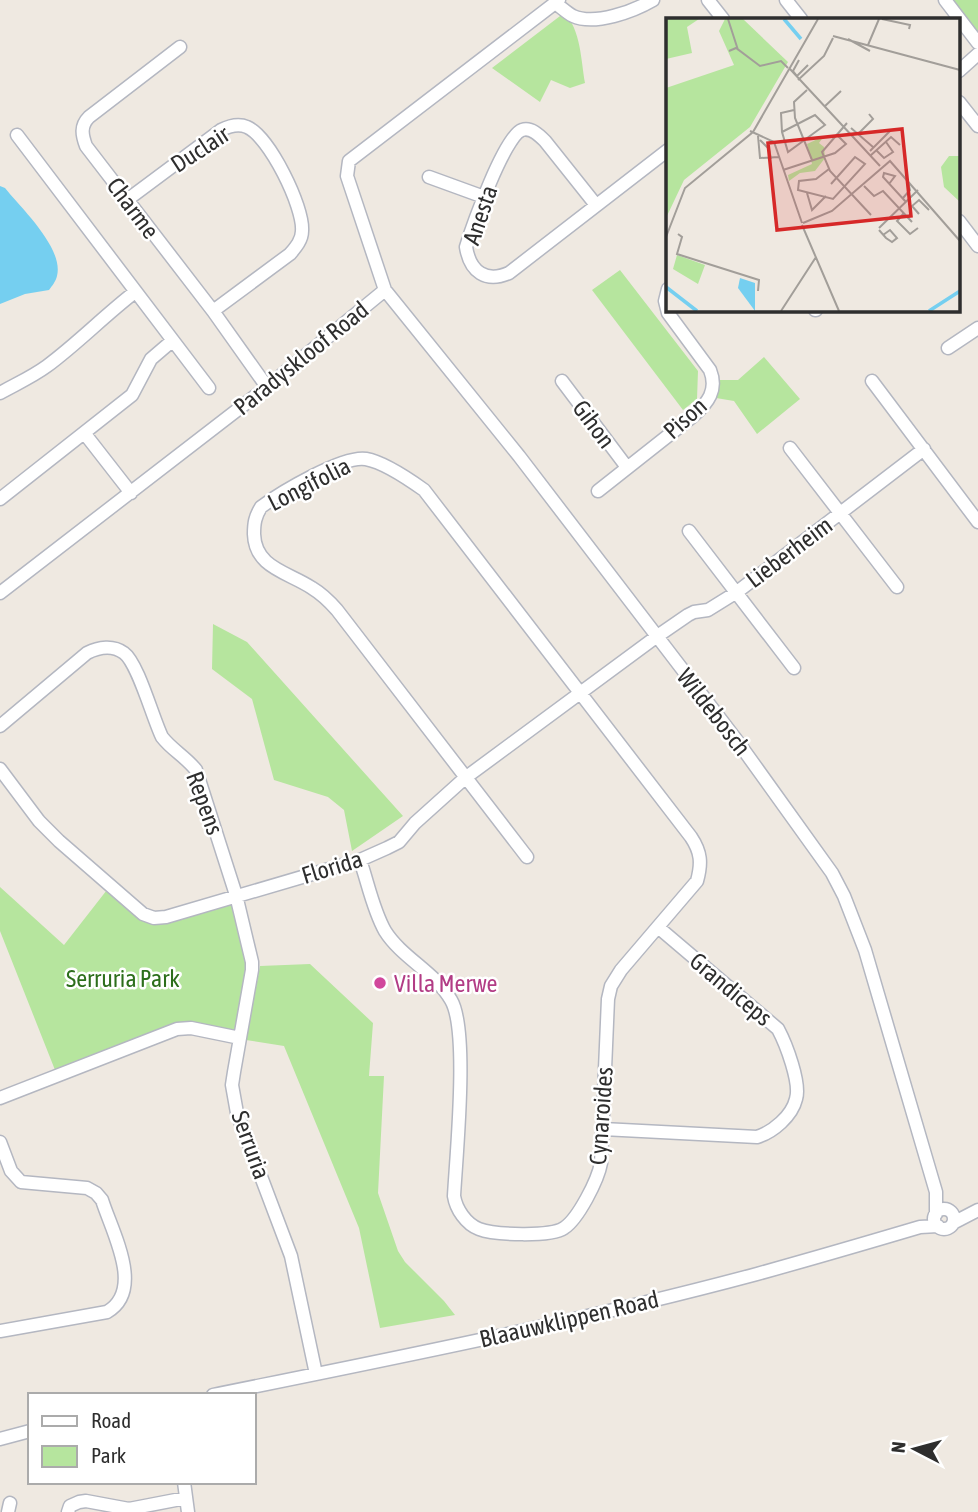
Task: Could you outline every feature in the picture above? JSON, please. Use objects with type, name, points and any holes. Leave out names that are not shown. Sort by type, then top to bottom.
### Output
[{"type":"street","points":[[557,1],[575,16],[593,18],[628,12],[653,0]]},
{"type":"street","points":[[708,0],[722,18]]},
{"type":"street","points":[[786,0],[800,18]]},
{"type":"street","points":[[945,0],[959,18]]},
{"type":"street","name":"Paradyskloof Road","points":[[0,593],[267,387],[386,289],[346,176],[349,161],[557,1]]},
{"type":"street","points":[[960,20],[978,43]]},
{"type":"street","name":"Charme","points":[[180,47],[89,117],[83,126],[82,135],[86,146],[213,311],[267,387]]},
{"type":"street","points":[[960,70],[978,54]]},
{"type":"street","points":[[960,103],[978,126]]},
{"type":"street","name":"Duclair","points":[[127,200],[221,130],[237,125],[254,131],[284,172],[292,189],[302,233],[299,243],[290,254],[213,311]]},
{"type":"street","name":"Anesta","points":[[596,205],[537,132],[526,129],[513,136],[484,197],[466,247],[467,255],[474,268],[485,277],[493,278],[509,273],[666,152]]},
{"type":"street","points":[[17,135],[209,388]]},
{"type":"street","points":[[429,177],[484,197]]},
{"type":"street","points":[[960,222],[978,246]]},
{"type":"street","name":"Wildebosch","points":[[386,289],[519,456],[818,850],[844,895],[865,950],[943,1217]]},
{"type":"street","points":[[0,393],[49,365],[135,292]]},
{"type":"street","name":"Pison","points":[[598,491],[693,416],[712,395],[713,380],[710,370],[668,312]]},
{"type":"street","points":[[948,348],[978,328]]},
{"type":"street","points":[[1,495],[85,434],[132,395],[151,359],[172,341]]},
{"type":"street","name":"Gihon","points":[[562,381],[626,467]]},
{"type":"street","points":[[872,382],[978,522]]},
{"type":"street","points":[[85,434],[131,493]]},
{"type":"street","name":"Lieberheim","points":[[790,448],[897,587]]},
{"type":"street","name":"Lieberheim","points":[[656,637],[688,615],[708,610],[737,592],[924,449]]},
{"type":"street","name":"Longifolia","points":[[527,857],[337,610],[310,586],[270,565],[259,555],[255,544],[255,517],[261,507],[338,464],[352,459],[367,459],[411,480],[433,500],[580,694]]},
{"type":"street","name":"Lieberheim","points":[[689,531],[794,668]]},
{"type":"street","name":"Florida","points":[[0,769],[52,834],[143,914],[154,918],[166,916],[360,860],[399,842],[415,823],[465,778],[656,637]]},
{"type":"street","name":"Repens","points":[[0,726],[87,653],[97,648],[108,648],[125,654],[137,674],[162,737],[189,761],[196,771],[236,895],[252,970],[240,1038]]},
{"type":"street","name":"Cynaroides","points":[[360,860],[386,931],[440,986],[451,1000],[456,1013],[460,1043],[454,1196],[458,1209],[470,1224],[488,1231],[545,1234],[563,1229],[575,1216],[599,1173],[608,999],[611,986],[621,970],[697,881],[701,866],[700,855],[691,837],[580,694]]},
{"type":"street","name":"Grandiceps","points":[[603,1129],[757,1137],[777,1126],[791,1110],[796,1099],[797,1088],[788,1051],[778,1030],[659,928]]},
{"type":"street","points":[[0,1098],[177,1029],[191,1028],[240,1038]]},
{"type":"street","name":"Serruria","points":[[240,1038],[232,1085],[237,1113],[291,1256],[316,1374]]},
{"type":"street","points":[[0,1142],[11,1171],[22,1182],[87,1188],[96,1192],[102,1200],[125,1270],[122,1298],[107,1312],[0,1331]]},
{"type":"street","name":"Blaauwklippen Road","points":[[223,1393],[577,1318],[756,1274],[920,1227],[943,1217],[975,1211]]},
{"type":"street","points":[[0,1439],[28,1432]]},
{"type":"street","points":[[68,1512],[70,1506],[79,1502],[129,1509],[187,1505],[184,1484]]},
{"type":"green space","points":[[945,0],[978,0],[978,43],[960,18]]},
{"type":"green space","points":[[564,13],[577,36],[585,83],[570,88],[551,80],[540,102],[492,68]]},
{"type":"green space","points":[[620,270],[698,371],[697,399],[683,410],[592,290]]},
{"type":"green space","points":[[764,357],[800,399],[757,434],[734,401],[710,397],[713,380],[738,380]]},
{"type":"green space","points":[[213,624],[247,642],[403,816],[352,851],[344,810],[328,797],[274,780],[252,699],[212,669]]},
{"type":"green space","name":"Serruria Park","points":[[110,886],[154,918],[236,895],[252,962],[240,1038],[191,1028],[57,1075],[0,931],[0,887],[64,945]]},
{"type":"green space","points":[[310,964],[373,1023],[369,1076],[384,1076],[378,1193],[398,1251],[455,1315],[380,1328],[359,1228],[284,1046],[246,1040],[260,966]]},
{"type":"water","points":[[0,186],[5,188],[40,229],[54,253],[57,265],[56,278],[49,290],[25,294],[0,304]]},
{"type":"place","name":"Villa Merwe","points":[[380,983]]}]
